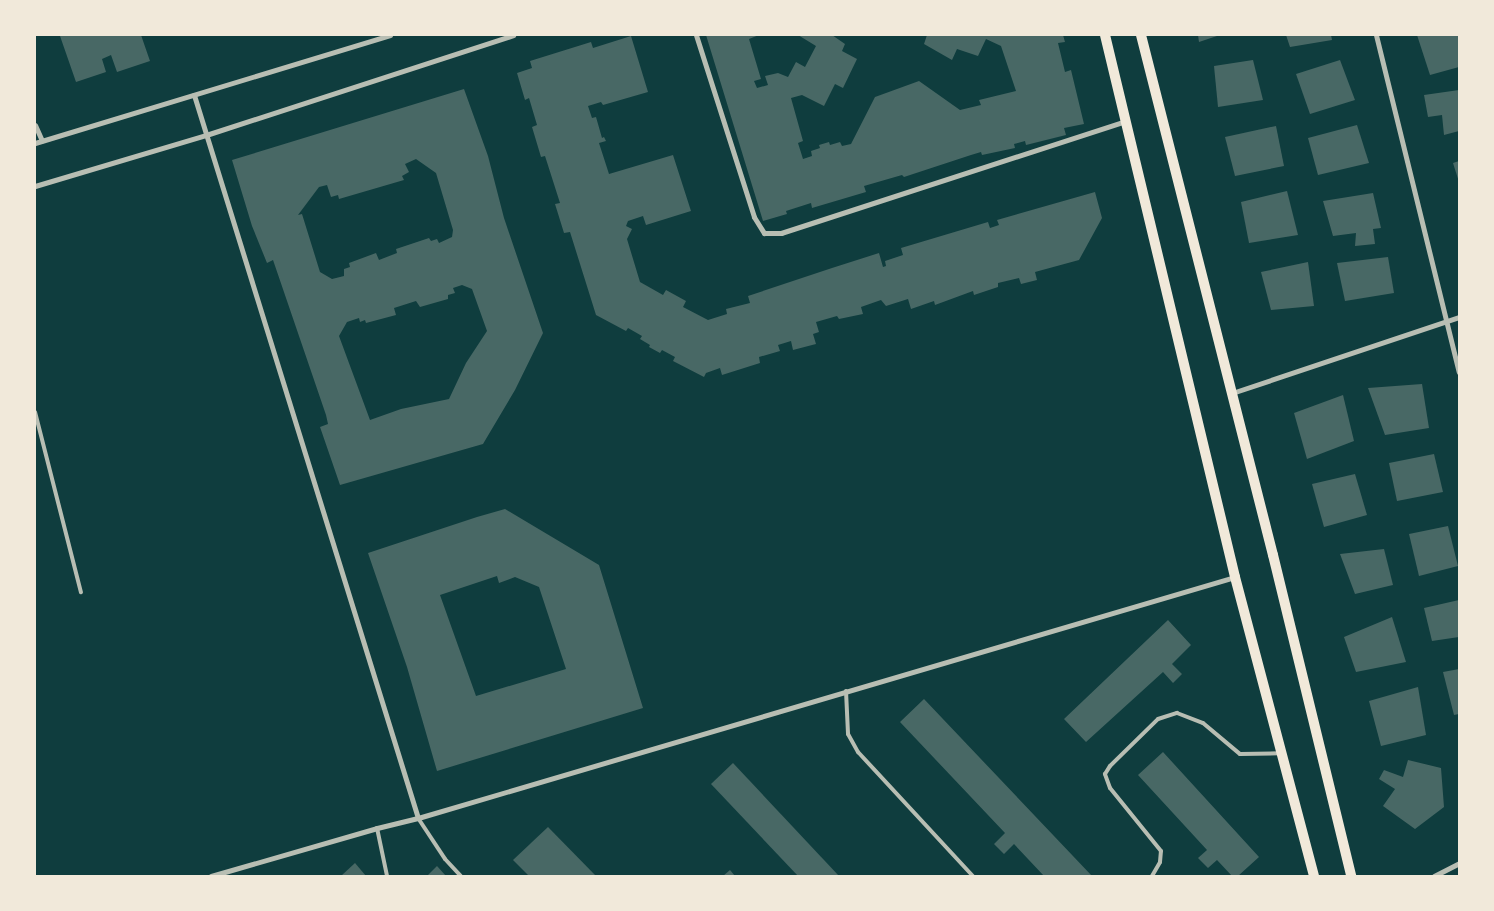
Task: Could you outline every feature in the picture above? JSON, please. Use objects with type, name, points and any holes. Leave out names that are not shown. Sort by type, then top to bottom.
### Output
[{"type":"main road","points":[[1105,35],[1235,578],[1314,876]]},
{"type":"main road","points":[[1141,35],[1351,876]]},
{"type":"street","points":[[35,144],[390,35]]},
{"type":"street","points":[[35,186],[206,135],[513,35]]},
{"type":"street","points":[[696,35],[754,217],[764,234],[781,232],[1126,121]]},
{"type":"street","points":[[1376,35],[1459,372]]},
{"type":"street","points":[[194,95],[418,818]]},
{"type":"street","points":[[35,125],[42,141]]},
{"type":"street","points":[[1231,393],[1459,317]]},
{"type":"street","points":[[211,876],[376,828],[418,818],[1235,578]]},
{"type":"street","points":[[1434,876],[1459,864]]},
{"type":"lane","points":[[35,412],[81,592]]},
{"type":"lane","points":[[846,691],[848,734],[858,752],[973,876]]},
{"type":"lane","points":[[1152,876],[1160,862],[1161,851],[1110,788],[1105,774],[1110,766],[1158,719],[1177,713],[1203,723],[1240,754],[1282,754]]},
{"type":"lane","points":[[418,818],[445,859],[461,876]]},
{"type":"lane","points":[[376,828],[387,876]]},
{"type":"building","points":[[141,35],[150,61],[117,72],[111,55],[102,59],[106,72],[76,82],[60,36]]},
{"type":"building","points":[[706,35],[759,35],[749,39],[761,79],[754,81],[757,88],[768,85],[765,76],[778,73],[788,77],[796,62],[805,67],[816,46],[798,35],[832,35],[845,44],[842,51],[857,59],[843,88],[835,84],[824,106],[802,95],[791,98],[803,141],[798,143],[803,159],[812,156],[811,151],[820,148],[819,145],[829,142],[830,145],[840,142],[842,146],[851,144],[875,97],[919,81],[960,110],[981,105],[979,100],[1016,91],[1001,46],[986,39],[978,56],[957,49],[952,60],[924,44],[927,35],[1063,35],[1065,42],[1058,43],[1065,72],[1071,70],[1084,124],[1064,128],[1066,135],[1026,145],[1025,141],[1014,144],[1015,148],[982,155],[981,152],[904,177],[902,175],[864,186],[866,192],[812,208],[811,203],[786,211],[787,214],[763,221]]},
{"type":"building","points":[[1198,35],[1220,35],[1199,42]]},
{"type":"building","points":[[1286,35],[1331,35],[1332,40],[1290,47]]},
{"type":"building","points":[[1417,35],[1459,35],[1459,67],[1430,75]]},
{"type":"building","points":[[631,36],[648,92],[603,105],[601,102],[588,106],[592,118],[596,117],[602,138],[604,137],[606,141],[599,143],[609,174],[673,155],[691,211],[646,225],[643,216],[628,221],[626,226],[632,229],[627,239],[640,282],[663,295],[666,290],[686,301],[683,307],[708,320],[727,314],[726,309],[750,303],[748,296],[832,268],[879,253],[883,267],[886,266],[885,261],[903,255],[901,248],[988,222],[990,228],[999,225],[997,220],[1095,192],[1102,218],[1079,260],[1035,272],[1037,280],[1021,284],[1019,278],[998,283],[998,287],[974,295],[973,291],[935,305],[934,301],[911,309],[908,299],[886,306],[881,300],[861,307],[863,314],[839,319],[837,316],[816,322],[819,332],[813,334],[816,344],[793,350],[791,341],[778,345],[780,351],[759,357],[760,363],[722,375],[720,368],[706,373],[704,377],[673,361],[675,357],[662,350],[660,353],[649,347],[650,345],[640,339],[642,336],[628,328],[626,331],[596,315],[570,232],[564,233],[555,204],[560,203],[545,156],[541,157],[532,127],[537,125],[529,98],[525,100],[517,73],[532,68],[530,61],[591,42],[593,48]]},
{"type":"building","points":[[1253,60],[1263,100],[1218,107],[1214,66]]},
{"type":"building","points":[[1340,60],[1355,100],[1310,114],[1296,74]]},
{"type":"building","points":[[464,89],[488,156],[504,218],[543,333],[515,390],[483,444],[340,485],[320,427],[328,424],[326,415],[273,260],[267,263],[252,226],[232,160]],"holes":[[[416,159],[436,173],[453,230],[452,237],[439,243],[437,239],[431,241],[429,238],[396,249],[397,253],[379,260],[376,253],[349,263],[350,267],[344,269],[344,276],[332,279],[320,272],[302,214],[298,215],[319,187],[327,185],[331,197],[338,195],[339,199],[404,180],[402,176],[409,172],[405,164]],[[462,285],[472,289],[487,331],[466,363],[449,399],[401,409],[370,420],[339,336],[347,322],[359,318],[360,322],[365,320],[366,323],[396,315],[394,308],[416,301],[420,307],[448,299],[448,295],[455,293],[453,288]]]},
{"type":"building","points":[[1459,90],[1459,131],[1444,135],[1442,115],[1428,117],[1424,95]]},
{"type":"building","points":[[1357,125],[1369,163],[1318,175],[1308,138]]},
{"type":"building","points":[[1276,126],[1284,166],[1235,176],[1225,137]]},
{"type":"building","points":[[1459,161],[1459,182],[1453,163]]},
{"type":"building","points":[[1287,191],[1298,235],[1249,243],[1241,202]]},
{"type":"building","points":[[1373,193],[1381,228],[1373,229],[1375,244],[1355,246],[1356,233],[1333,236],[1323,201]]},
{"type":"building","points":[[1388,257],[1394,293],[1345,301],[1337,263]]},
{"type":"building","points":[[1308,262],[1314,306],[1271,310],[1261,272]]},
{"type":"building","points":[[1422,384],[1429,428],[1385,435],[1368,388]]},
{"type":"building","points":[[1343,395],[1354,441],[1307,459],[1294,413]]},
{"type":"building","points":[[1434,454],[1443,492],[1397,501],[1389,463]]},
{"type":"building","points":[[1355,474],[1367,515],[1324,527],[1312,484]]},
{"type":"building","points":[[505,509],[599,565],[643,708],[437,771],[407,667],[368,553]],"holes":[[[497,576],[499,583],[515,577],[539,587],[566,669],[476,696],[440,595]]]},
{"type":"building","points":[[1448,526],[1458,566],[1419,576],[1409,534]]},
{"type":"building","points":[[1384,549],[1393,585],[1355,594],[1340,554]]},
{"type":"building","points":[[1459,600],[1459,637],[1432,641],[1424,608]]},
{"type":"building","points":[[1392,617],[1406,662],[1356,672],[1344,637]]},
{"type":"building","points":[[1168,620],[1191,645],[1172,664],[1182,674],[1173,683],[1163,672],[1086,742],[1064,719]]},
{"type":"building","points":[[1459,669],[1459,714],[1454,715],[1443,672]]},
{"type":"building","points":[[1418,687],[1426,735],[1381,746],[1369,701]]},
{"type":"building","points":[[924,699],[1092,876],[1044,876],[1014,844],[1004,854],[994,844],[1005,833],[900,722]]},
{"type":"building","points":[[1163,752],[1259,857],[1238,876],[1232,876],[1217,860],[1208,868],[1198,858],[1207,850],[1138,775]]},
{"type":"building","points":[[1408,760],[1441,768],[1444,807],[1415,829],[1383,806],[1395,789],[1379,779],[1384,770],[1403,777]]},
{"type":"building","points":[[733,763],[839,876],[798,876],[711,784]]},
{"type":"building","points":[[548,827],[596,876],[529,876],[513,860]]},
{"type":"building","points":[[355,863],[366,876],[341,876]]},
{"type":"building","points":[[437,866],[446,876],[427,876]]},
{"type":"building","points":[[730,870],[735,876],[723,876]]}]
